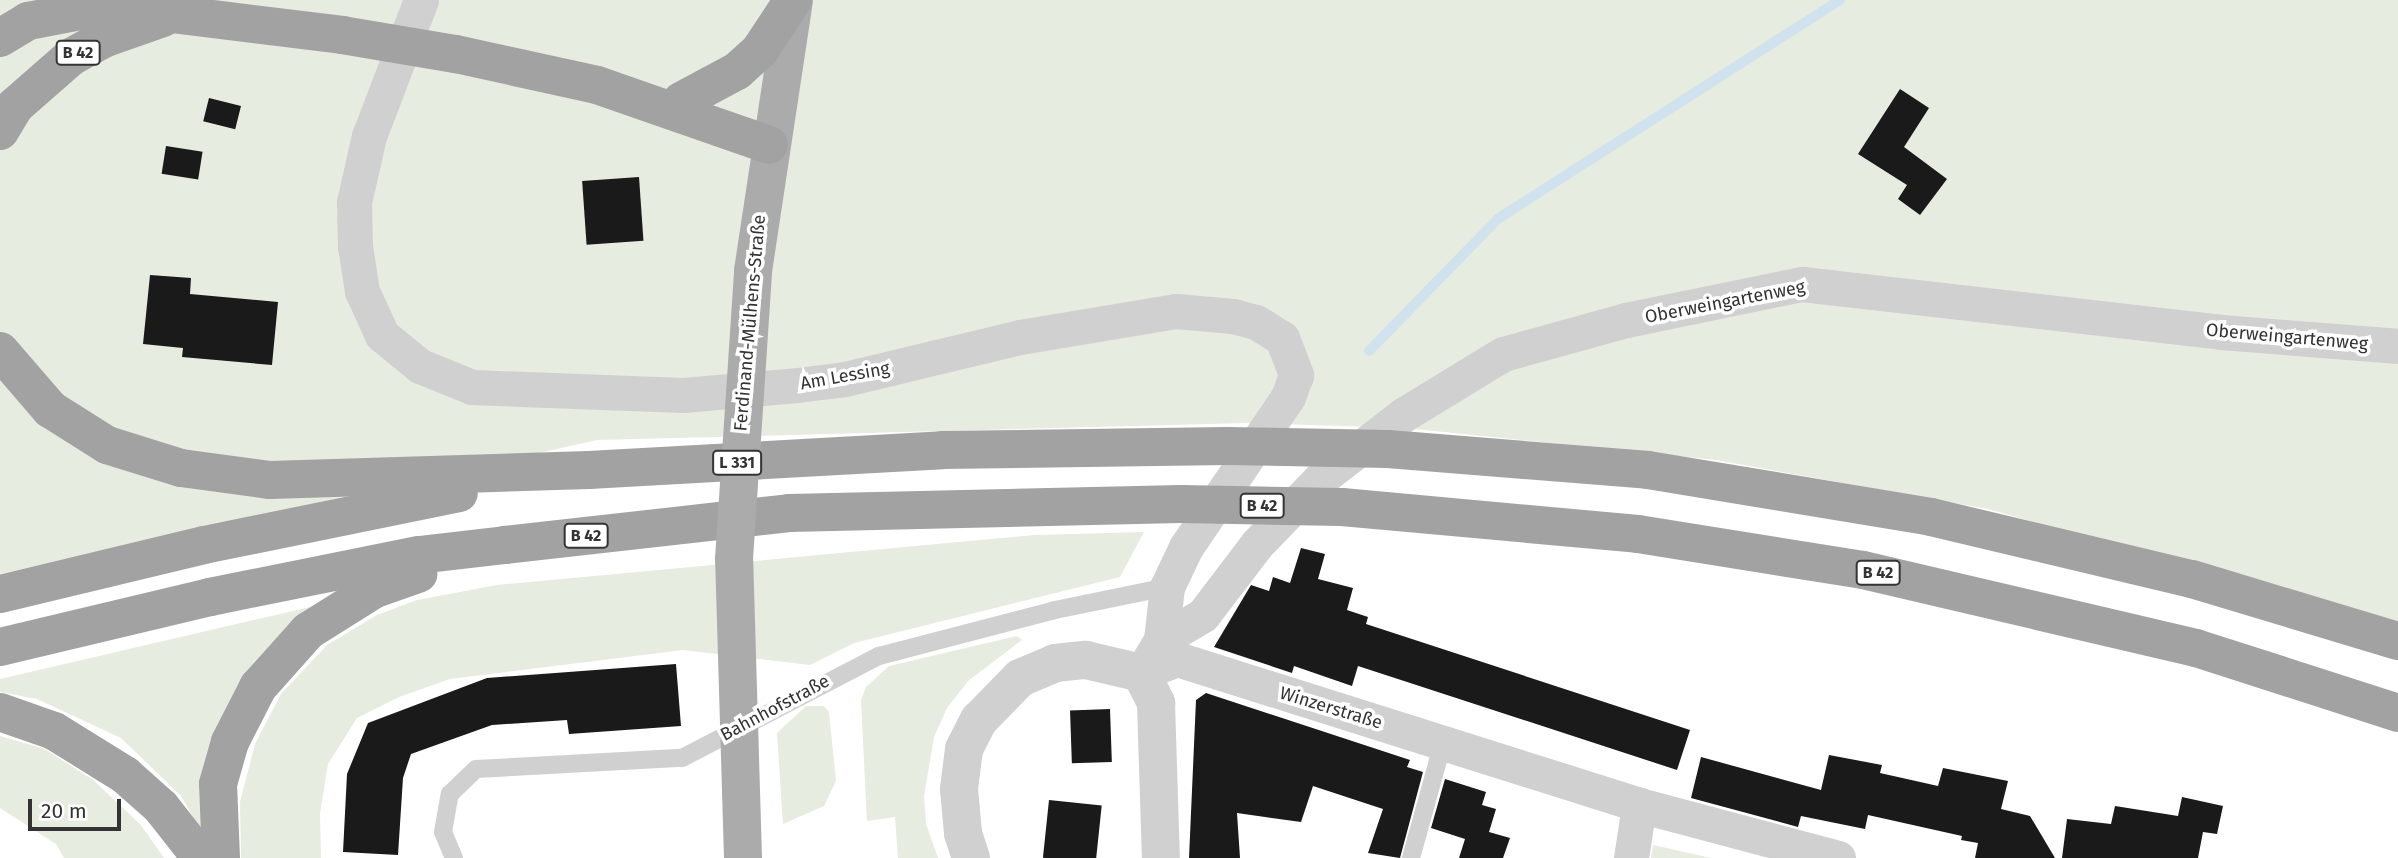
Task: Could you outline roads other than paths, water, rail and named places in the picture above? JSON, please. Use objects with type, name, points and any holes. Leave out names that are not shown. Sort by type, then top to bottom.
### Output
[{"type":"highway","points":[[681,101],[737,71],[761,50],[794,0]]},
{"type":"highway","name":"B 42","points":[[0,38],[28,21],[60,12],[107,6],[342,35],[550,72],[643,98],[769,145]]},
{"type":"highway","name":"B 42","points":[[0,131],[15,106],[71,57],[141,23],[182,14]]},
{"type":"highway","name":"B 42","points":[[643,98],[726,109],[748,122],[769,145]]},
{"type":"highway","points":[[0,351],[22,382],[77,428],[107,445],[181,468],[270,480],[589,470],[942,450],[1228,446],[1388,449],[1648,470],[1892,510],[2165,572],[2398,641]]},
{"type":"highway","points":[[0,594],[204,545],[589,470]]},
{"type":"highway","name":"B 42","points":[[0,647],[210,597],[419,555],[789,513],[1181,504],[1342,507],[1637,534],[1863,570],[2171,641],[2398,713]]},
{"type":"highway","points":[[221,858],[218,784],[227,752],[244,711],[279,659],[308,631],[375,589],[505,545]]},
{"type":"highway","points":[[0,712],[54,731],[125,775],[161,807],[201,858]]},
{"type":"main road","name":"Ferdinand-Mülhens-Straße","points":[[743,858],[734,559],[753,271],[769,145],[794,0]]},
{"type":"street","name":"Am Lessing","points":[[421,0],[373,125],[354,202],[362,291],[382,335],[420,366],[472,387],[683,395],[845,379],[1020,337],[1176,311],[1256,322],[1282,338],[1296,375],[1289,397],[1186,547],[1167,587],[1161,640],[1141,673]]},
{"type":"street","name":"Oberweingartenweg","points":[[1161,640],[1203,615],[1257,544],[1319,480],[1404,415],[1503,354],[1626,320],[1802,284],[2221,332],[2398,346]]},
{"type":"street","name":"Winzerstraße","points":[[1141,673],[1177,659],[1639,805],[1838,858]]},
{"type":"street","points":[[971,858],[963,833],[960,789],[964,749],[999,696],[1020,678],[1055,663],[1086,660],[1141,673],[1156,703],[1160,731],[1161,858]]},
{"type":"street","points":[[1631,858],[1639,805]]},
{"type":"lane","name":"Bahnhofstraße","points":[[454,858],[443,832],[450,794],[476,769],[682,758],[878,656],[1055,610],[1167,587]]},
{"type":"lane","points":[[1411,858],[1443,743]]},
{"type":"waterway","points":[[1369,351],[1499,218],[1840,0]]}]
